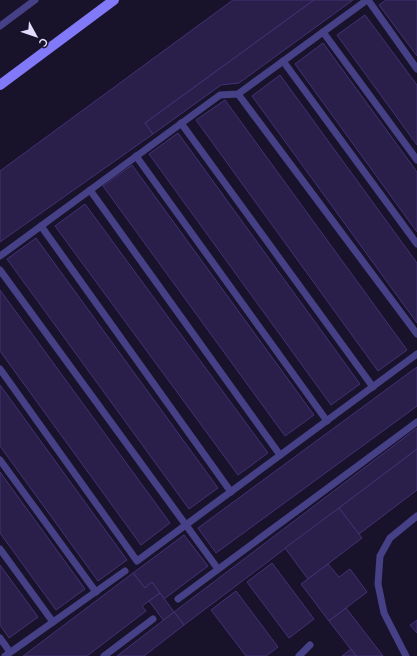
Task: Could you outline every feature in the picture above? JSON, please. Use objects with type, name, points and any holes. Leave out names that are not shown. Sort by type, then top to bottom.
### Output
[{"type":"main road","points":[[0,85],[114,0]]},
{"type":"lane","points":[[0,26],[35,0]]},
{"type":"lane","points":[[0,256],[220,95],[238,94],[367,0],[417,69]]},
{"type":"lane","points":[[323,32],[417,160]]},
{"type":"lane","points":[[283,61],[417,244]]},
{"type":"lane","points":[[238,94],[417,334]]},
{"type":"lane","points":[[181,123],[373,387]]},
{"type":"lane","points":[[136,156],[327,421]]},
{"type":"lane","points":[[90,190],[280,455]]},
{"type":"lane","points":[[41,226],[231,492]]},
{"type":"lane","points":[[0,270],[218,569]]},
{"type":"lane","points":[[0,369],[137,561],[417,354]]},
{"type":"lane","points":[[178,599],[417,422]]},
{"type":"lane","points":[[0,460],[96,592]]},
{"type":"lane","points":[[406,656],[384,613],[378,584],[379,563],[380,556],[390,538],[417,516]]},
{"type":"lane","points":[[0,550],[53,622]]},
{"type":"lane","points":[[0,638],[8,654],[125,571]]},
{"type":"lane","points":[[104,656],[153,619]]},
{"type":"lane","points":[[299,656],[310,645]]},
{"type":"building","points":[[233,0],[314,0],[145,123],[153,134],[0,242],[0,171]]},
{"type":"building","points":[[314,0],[353,0],[239,83],[221,85],[153,134],[145,123]]},
{"type":"building","points":[[386,0],[417,0],[417,56],[379,5]]},
{"type":"building","points":[[365,15],[417,85],[417,145],[337,35]]},
{"type":"building","points":[[323,43],[417,172],[417,232],[295,64]]},
{"type":"building","points":[[280,75],[417,263],[417,323],[252,96]]},
{"type":"building","points":[[225,100],[407,350],[378,371],[196,120]]},
{"type":"building","points":[[178,133],[360,384],[331,405],[149,154]]},
{"type":"building","points":[[132,165],[314,415],[285,436],[103,186]]},
{"type":"building","points":[[85,204],[268,453],[238,475],[55,226]]},
{"type":"building","points":[[36,238],[218,488],[189,509],[7,259]]},
{"type":"building","points":[[0,290],[170,523],[141,545],[0,351]]},
{"type":"building","points":[[417,367],[417,406],[216,553],[198,528]]},
{"type":"building","points":[[0,385],[127,560],[98,581],[0,446]]},
{"type":"building","points":[[417,428],[417,449],[184,625],[174,612]]},
{"type":"building","points":[[417,449],[417,490],[359,534],[339,508]]},
{"type":"building","points":[[0,472],[85,589],[56,610],[0,533]]},
{"type":"building","points":[[339,508],[362,538],[308,579],[285,548]]},
{"type":"building","points":[[184,535],[208,566],[164,599],[152,582],[145,588],[133,573]]},
{"type":"building","points":[[272,563],[314,619],[289,638],[247,582]]},
{"type":"building","points":[[328,564],[339,577],[350,569],[367,592],[329,621],[301,584]]},
{"type":"building","points":[[0,565],[38,617],[9,638],[0,625]]},
{"type":"building","points":[[133,573],[145,588],[152,582],[160,593],[142,606],[146,611],[87,656],[23,656]]},
{"type":"building","points":[[236,591],[278,647],[266,656],[246,656],[211,610]]},
{"type":"building","points":[[160,593],[174,612],[164,621],[149,601]]},
{"type":"building","points":[[346,608],[383,656],[356,656],[329,621]]},
{"type":"building","points":[[174,612],[184,625],[144,656],[117,656]]},
{"type":"building","points":[[417,620],[417,633],[410,625]]},
{"type":"building","points":[[351,649],[356,656],[342,656]]}]
